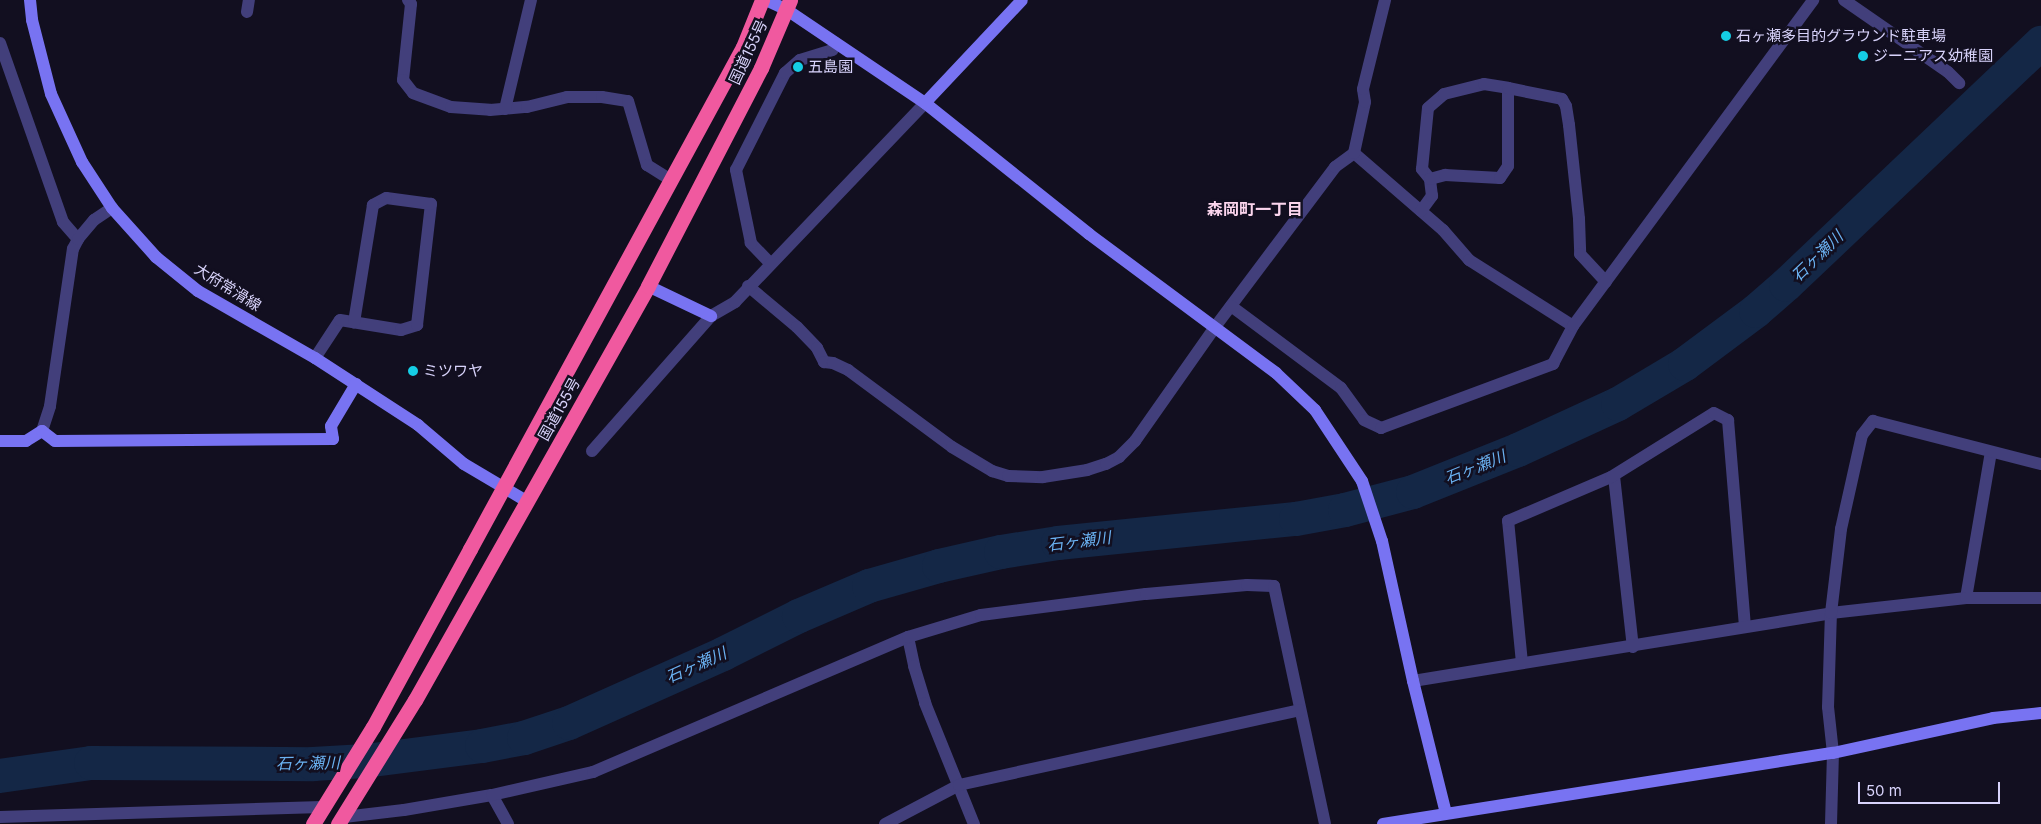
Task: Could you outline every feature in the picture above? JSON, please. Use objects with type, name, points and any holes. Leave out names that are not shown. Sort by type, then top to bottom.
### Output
[{"type":"highway","name":"国道155号","points":[[313,824],[373,726],[744,47],[762,0]]},
{"type":"highway","name":"国道155号","points":[[341,820],[406,716],[648,286],[761,68],[788,5]]},
{"type":"street","name":"大府常滑線","points":[[30,0],[32,20],[51,94],[82,162],[112,208],[156,257],[198,291],[315,358],[356,384],[418,425],[464,464],[528,502]]},
{"type":"street","points":[[408,0],[410,4],[403,80],[413,93],[451,107],[490,110],[527,107],[567,97],[602,97],[628,101],[647,165],[671,180]]},
{"type":"street","points":[[505,108],[531,0]]},
{"type":"street","points":[[766,0],[788,5],[836,43],[925,103],[1089,234],[1276,373],[1315,410],[1362,481],[1382,541],[1446,818]]},
{"type":"street","points":[[592,451],[712,316],[735,302],[748,286],[1022,0]]},
{"type":"street","points":[[748,286],[797,327],[817,348],[824,362],[833,363],[848,370],[975,462],[1008,476],[1044,477],[1087,470],[1119,457],[1135,441],[1215,327],[1335,167],[1354,153],[1364,102],[1362,89],[1385,0]]},
{"type":"street","points":[[1231,306],[1341,388],[1364,420],[1381,428],[1553,364],[1573,326],[1813,0]]},
{"type":"street","points":[[1844,0],[1948,72],[1959,83]]},
{"type":"street","points":[[0,43],[63,222],[78,238]]},
{"type":"street","points":[[770,263],[751,243],[736,170],[785,73],[800,60],[832,50],[836,43]]},
{"type":"street","points":[[1421,211],[1432,196],[1430,179],[1422,169],[1428,108],[1444,94],[1484,84],[1562,99],[1566,106],[1579,219],[1580,254],[1606,282]]},
{"type":"street","points":[[1430,179],[1445,175],[1500,178],[1508,166],[1508,88]]},
{"type":"street","points":[[1354,153],[1443,230],[1469,260],[1573,326]]},
{"type":"street","points":[[315,358],[340,320],[401,330],[417,325],[431,204],[386,198],[374,205],[354,322]]},
{"type":"street","points":[[0,441],[26,441],[42,431],[50,406],[68,272],[73,249],[78,238],[94,220],[112,208]]},
{"type":"street","points":[[648,286],[712,316]]},
{"type":"street","points":[[42,431],[55,441],[333,439],[331,426],[356,384]]},
{"type":"street","points":[[1522,663],[1508,521],[1614,476],[1714,413],[1728,420],[1745,626]]},
{"type":"street","points":[[1831,824],[1833,753],[1828,707],[1831,613],[1841,529],[1862,435],[1873,421],[2041,464]]},
{"type":"street","points":[[1966,598],[1992,452]]},
{"type":"street","points":[[1614,476],[1633,647]]},
{"type":"street","points":[[341,820],[492,795],[593,772],[908,638],[980,615],[1146,594],[1247,585],[1274,586],[1325,824]]},
{"type":"street","points":[[1413,681],[1633,647],[1745,626],[1831,613],[1966,598],[2041,598]]},
{"type":"street","points":[[908,638],[925,703],[974,824]]},
{"type":"street","points":[[885,824],[959,785],[1300,710]]},
{"type":"street","points":[[1383,824],[1446,818],[1833,753],[1993,718],[2041,713]]},
{"type":"street","points":[[492,795],[508,824]]},
{"type":"street","points":[[0,817],[322,807]]},
{"type":"street","points":[[304,824],[313,824]]},
{"type":"waterway","name":"石ヶ瀬川","points":[[0,776],[91,763],[313,764],[365,761],[482,746],[524,738],[569,723],[723,654],[799,616],[869,586],[939,566],[1001,552],[1058,543],[1296,519],[1345,510],[1413,492],[1518,450],[1618,404],[1685,364],[1756,311],[1786,285],[2041,43]]},
{"type":"place","name":"石ヶ瀬多目的グラウンド駐車場","points":[[1726,36]]},
{"type":"place","name":"ジーニアス幼稚園","points":[[1863,56]]},
{"type":"place","name":"五島園","points":[[798,67]]},
{"type":"place","name":"ミツワヤ","points":[[413,371]]},
{"type":"district","name":"森岡町一丁目","points":[[1255,209]]}]
